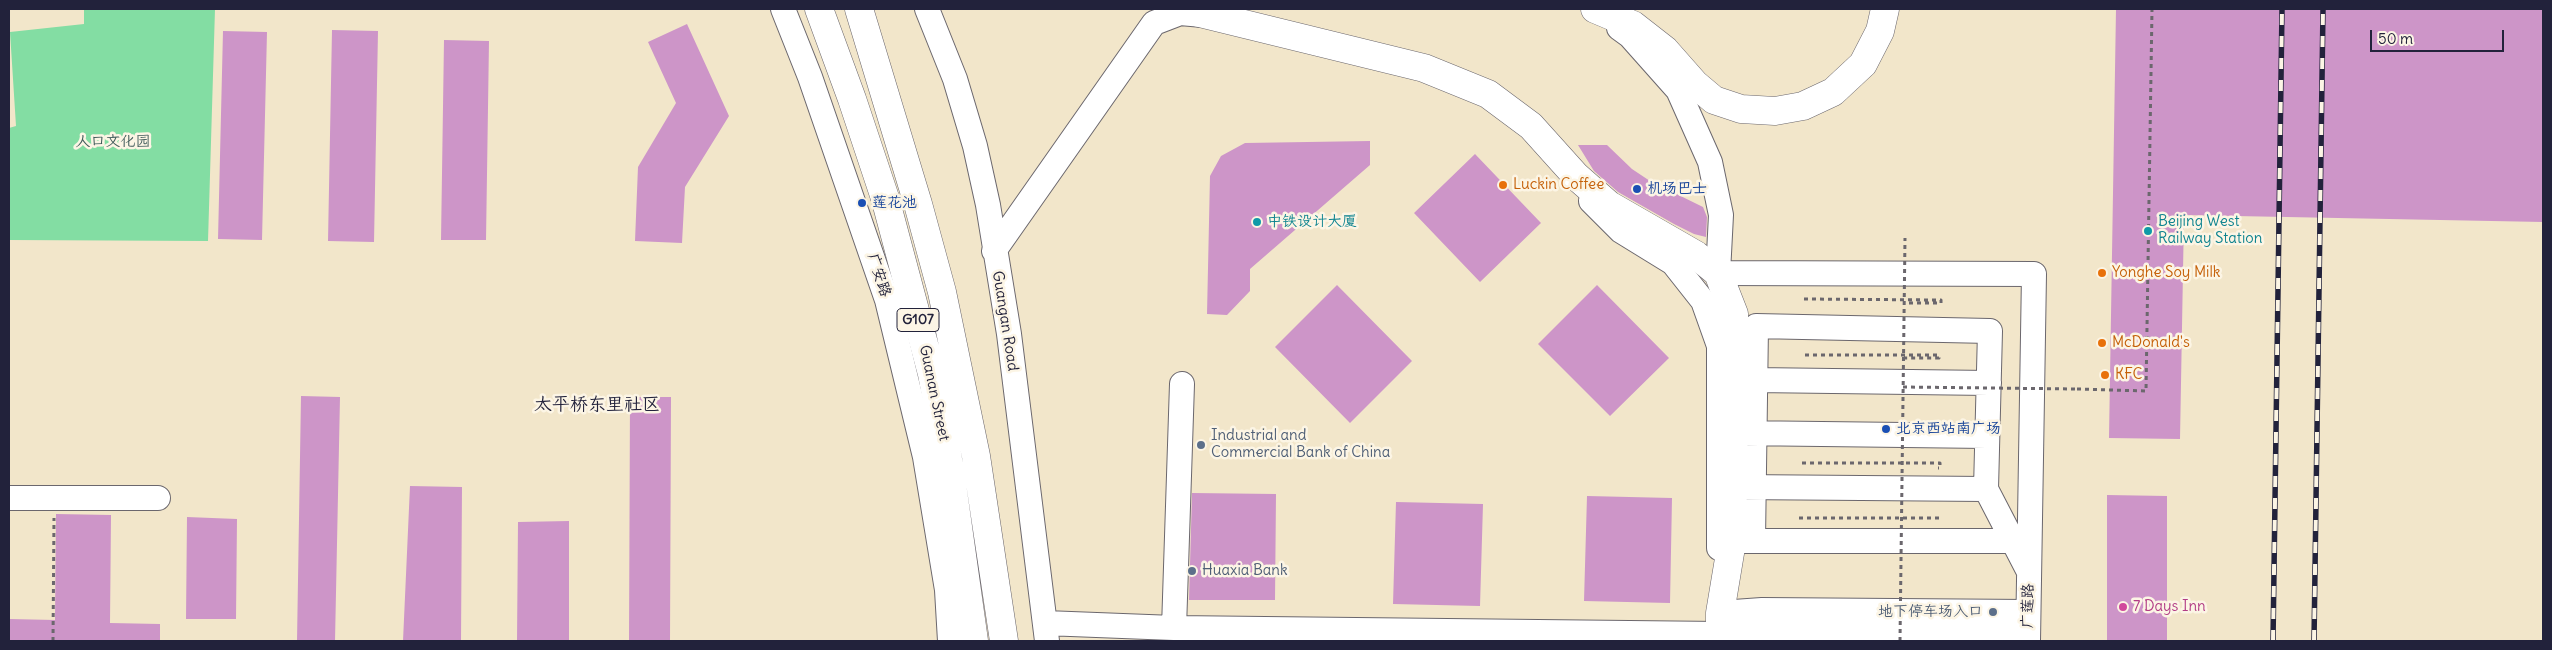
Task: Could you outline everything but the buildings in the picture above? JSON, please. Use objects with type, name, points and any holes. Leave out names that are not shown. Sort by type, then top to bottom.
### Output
[{"type":"main road","name":"Guanan Street","points":[[819,9],[885,198],[932,374],[950,470],[974,641]]},
{"type":"main road","name":"Guanan Street","points":[[859,9],[918,204],[942,292],[976,456],[1004,641]]},
{"type":"main road","points":[[1594,9],[1634,25],[1665,50],[1695,84],[1714,100],[1741,109],[1775,111],[1803,106],[1833,92],[1863,64],[1880,31],[1885,9]]},
{"type":"main road","points":[[1193,12],[1424,68],[1488,94],[1531,126],[1576,176],[1609,205],[1696,255],[1718,273],[1734,314],[1744,433],[1742,541],[1725,573],[1720,630]]},
{"type":"street","name":"广安路","points":[[783,9],[810,77],[887,300],[925,458],[947,590],[950,641]]},
{"type":"street","name":"Guangan Road","points":[[927,9],[955,79],[974,146],[1009,334],[1046,632]]},
{"type":"street","points":[[1594,9],[1630,36],[1678,90],[1710,162],[1719,206],[1721,243],[1718,273]]},
{"type":"street","points":[[994,251],[1154,23],[1180,13],[1193,12]]},
{"type":"street","points":[[1576,176],[1585,194],[1621,230],[1674,263],[1703,301],[1719,346],[1719,546],[1725,573]]},
{"type":"street","name":"广莲路","points":[[1718,273],[2034,274],[2028,629]]},
{"type":"street","points":[[1987,436],[1744,433],[1755,380],[1756,326],[1990,330],[1986,489],[2028,572]]},
{"type":"street","points":[[1755,380],[1989,383]]},
{"type":"street","points":[[1174,628],[1182,384]]},
{"type":"street","points":[[1743,487],[1986,489]]},
{"type":"street","points":[[9,498],[158,498]]},
{"type":"street","points":[[1742,541],[2011,541]]},
{"type":"street","points":[[1046,632],[1174,628],[1720,630],[1762,610],[2028,629]]},
{"type":"path","points":[[1904,387],[2146,391],[2152,9]]},
{"type":"path","points":[[1900,641],[1906,238]]},
{"type":"path","points":[[1804,299],[1941,300],[1941,303],[1905,303]]},
{"type":"path","points":[[1805,355],[1938,355],[1939,358],[1904,358]]},
{"type":"path","points":[[1802,463],[1940,463],[1940,468],[1902,468]]},
{"type":"path","points":[[52,641],[54,498]]},
{"type":"green space","name":"人口文化园","points":[[84,9],[215,9],[208,241],[9,240],[9,128],[16,126],[10,32],[84,24]]},
{"type":"railway","points":[[2273,641],[2282,9]]},
{"type":"railway","points":[[2314,641],[2323,9]]},
{"type":"place","name":"Luckin Coffee","points":[[1503,185]]},
{"type":"place","name":"机场巴士","points":[[1637,189]]},
{"type":"place","name":"莲花池","points":[[862,203]]},
{"type":"place","name":"中铁设计大厦","points":[[1257,222]]},
{"type":"place","name":"Beijing West Railway Station","points":[[2148,231]]},
{"type":"place","name":"Yonghe Soy Milk","points":[[2102,273]]},
{"type":"place","name":"McDonald's","points":[[2102,343]]},
{"type":"place","name":"KFC","points":[[2105,375]]},
{"type":"place","name":"北京西站南广场","points":[[1886,429]]},
{"type":"place","name":"Industrial and Commercial Bank of China","points":[[1201,445]]},
{"type":"place","name":"Huaxia Bank","points":[[1192,571]]},
{"type":"place","name":"7 Days Inn","points":[[2123,607]]},
{"type":"place","name":"地下停车场入口","points":[[1993,612]]},
{"type":"district","name":"太平桥东里社区","points":[[597,405]]}]
